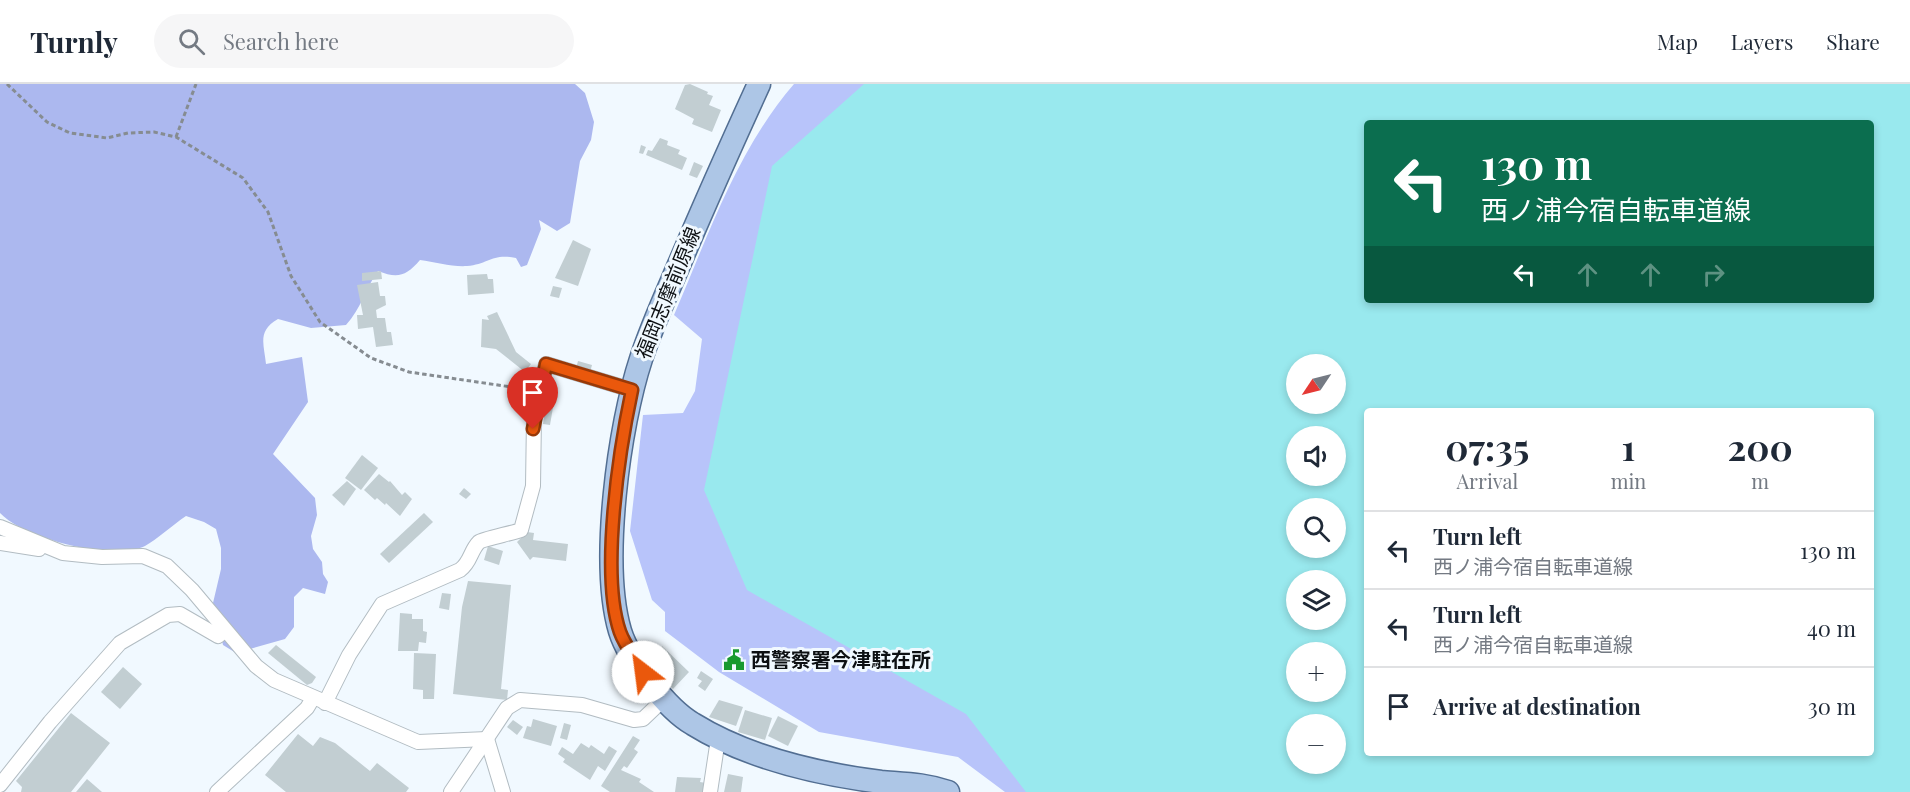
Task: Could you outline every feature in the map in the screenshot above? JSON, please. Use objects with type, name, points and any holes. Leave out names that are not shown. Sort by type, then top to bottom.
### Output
[{"type":"main road","name":"福岡志摩前原線","points":[[759,84],[652,328],[632,390],[622,438],[615,506],[612,577],[614,605],[621,633],[643,672],[664,699],[691,723],[718,739],[750,752],[835,774],[882,782],[924,784],[948,792]]},
{"type":"street","points":[[217,792],[307,708],[319,700],[381,604],[460,570],[469,564],[477,544],[485,538],[497,538],[521,530],[534,486],[536,464],[532,441],[546,364],[632,390]]},
{"type":"street","points":[[0,527],[63,553]]},
{"type":"street","points":[[0,543],[102,557],[142,556],[167,566],[192,590],[224,631],[256,666],[274,680],[418,742],[487,738]]},
{"type":"street","points":[[0,785],[57,713],[120,643],[168,615],[180,614],[218,636],[224,631]]},
{"type":"street","points":[[451,792],[507,708],[520,700],[582,705],[634,720],[643,719],[664,699]]},
{"type":"street","points":[[487,738],[503,792]]},
{"type":"street","points":[[710,792],[718,739]]},
{"type":"path","points":[[7,84],[47,122],[70,132],[107,138],[128,133],[154,132],[176,137],[243,178],[267,212],[291,276],[320,322],[371,358],[409,372],[540,392]]},
{"type":"path","points":[[176,137],[196,84]]},
{"type":"shaded area","points":[[0,84],[575,84],[585,93],[594,122],[591,140],[580,161],[570,223],[557,231],[539,220],[541,229],[527,265],[521,267],[516,258],[508,257],[467,266],[420,260],[406,273],[391,275],[378,271],[356,312],[346,325],[311,328],[278,319],[264,333],[266,364],[302,357],[308,402],[273,454],[315,498],[317,515],[311,536],[313,549],[322,562],[323,574],[328,582],[325,594],[303,588],[294,597],[294,627],[285,639],[236,653],[223,645],[213,603],[221,569],[221,548],[216,529],[204,522],[186,516],[145,546],[131,550],[112,551],[69,545],[48,539],[28,531],[0,513]]},
{"type":"shaded area","points":[[794,84],[1058,84],[1286,460],[1286,486],[1346,486],[1346,430],[1364,420],[1364,756],[1373,756],[1454,792],[1005,792],[958,757],[819,732],[719,672],[665,631],[665,612],[652,600],[630,531],[643,415],[683,413],[695,391],[702,339],[674,315],[740,165],[774,110]]},
{"type":"shaded area","points":[[864,84],[1910,84],[1910,792],[1026,792],[966,714],[747,590],[704,490],[772,166]]},
{"type":"building","points":[[690,84],[713,96],[709,105],[721,110],[712,132],[692,124],[694,119],[675,109],[685,85]]},
{"type":"building","points":[[660,138],[668,141],[667,145],[680,150],[678,154],[687,158],[682,170],[646,155],[648,150],[652,151]]},
{"type":"building","points":[[641,145],[646,147],[643,154],[639,153]]},
{"type":"building","points":[[694,162],[703,166],[697,178],[689,175]]},
{"type":"building","points":[[573,240],[591,249],[578,286],[555,278]]},
{"type":"building","points":[[381,271],[382,279],[362,281],[362,273]]},
{"type":"building","points":[[487,274],[488,279],[493,279],[494,293],[468,295],[467,275]]},
{"type":"building","points":[[378,282],[380,296],[385,296],[386,305],[376,310],[377,318],[385,318],[387,332],[391,332],[393,345],[376,347],[373,327],[358,329],[357,315],[363,315],[357,285]]},
{"type":"building","points":[[553,286],[562,288],[559,298],[550,296]]},
{"type":"building","points":[[497,312],[516,352],[531,364],[525,372],[496,349],[481,347],[482,319],[489,320],[487,316]]},
{"type":"building","points":[[578,361],[592,365],[589,376],[575,372]]},
{"type":"building","points":[[548,389],[556,390],[550,425],[543,424]]},
{"type":"building","points":[[362,455],[378,468],[361,490],[345,478]]},
{"type":"building","points":[[379,474],[390,481],[402,495],[405,492],[412,499],[400,516],[386,503],[385,505],[377,498],[375,500],[364,490]]},
{"type":"building","points":[[347,481],[356,489],[344,506],[332,495]]},
{"type":"building","points":[[464,488],[471,494],[466,499],[459,494]]},
{"type":"building","points":[[424,513],[433,522],[389,563],[380,554]]},
{"type":"building","points":[[527,532],[534,533],[533,540],[568,544],[566,561],[533,557],[530,560],[517,542]]},
{"type":"building","points":[[488,546],[503,551],[499,565],[484,560]]},
{"type":"building","points":[[468,581],[511,585],[501,689],[508,690],[507,700],[453,694],[462,607]]},
{"type":"building","points":[[442,593],[451,594],[449,610],[439,608]]},
{"type":"building","points":[[400,613],[412,614],[412,619],[423,619],[423,631],[427,632],[426,643],[419,642],[418,651],[398,651]]},
{"type":"building","points":[[276,645],[316,677],[312,683],[307,685],[268,653]]},
{"type":"building","points":[[662,646],[689,672],[673,689],[665,681],[669,677],[649,659]]},
{"type":"building","points":[[414,653],[436,654],[434,699],[423,699],[423,690],[413,689]]},
{"type":"building","points":[[123,667],[142,684],[120,709],[101,692]]},
{"type":"building","points":[[701,671],[713,679],[705,691],[698,686],[702,681],[697,678]]},
{"type":"building","points":[[719,700],[743,707],[736,726],[709,717]]},
{"type":"building","points":[[745,710],[772,718],[765,740],[738,732]]},
{"type":"building","points":[[71,713],[110,743],[71,792],[21,792],[22,787],[16,781]]},
{"type":"building","points":[[778,716],[798,726],[788,746],[768,736]]},
{"type":"building","points":[[533,719],[557,726],[551,746],[523,738],[527,726],[531,727]]},
{"type":"building","points":[[513,720],[523,727],[517,735],[507,727]]},
{"type":"building","points":[[564,723],[571,725],[567,740],[560,738]]},
{"type":"building","points":[[298,734],[313,746],[320,737],[335,743],[370,771],[377,763],[409,788],[406,792],[286,792],[265,775]]},
{"type":"building","points":[[633,736],[640,740],[634,749],[638,752],[627,768],[624,766],[621,770],[641,779],[639,782],[654,792],[610,792],[601,786]]},
{"type":"building","points":[[581,743],[589,748],[591,745],[604,754],[609,746],[617,751],[605,771],[598,766],[590,780],[563,762],[565,759],[558,754],[562,747],[573,754]]},
{"type":"building","points":[[728,774],[743,777],[741,792],[724,792]]},
{"type":"building","points":[[677,777],[701,778],[700,782],[706,783],[705,792],[675,792]]},
{"type":"building","points":[[87,779],[102,792],[76,792]]},
{"type":"place","name":"西警察署今津駐在所","points":[[734,660]]},
{"type":"route","points":[[533,429],[546,364],[632,390],[622,438],[615,506],[612,577],[614,605],[621,633],[643,672]]}]
